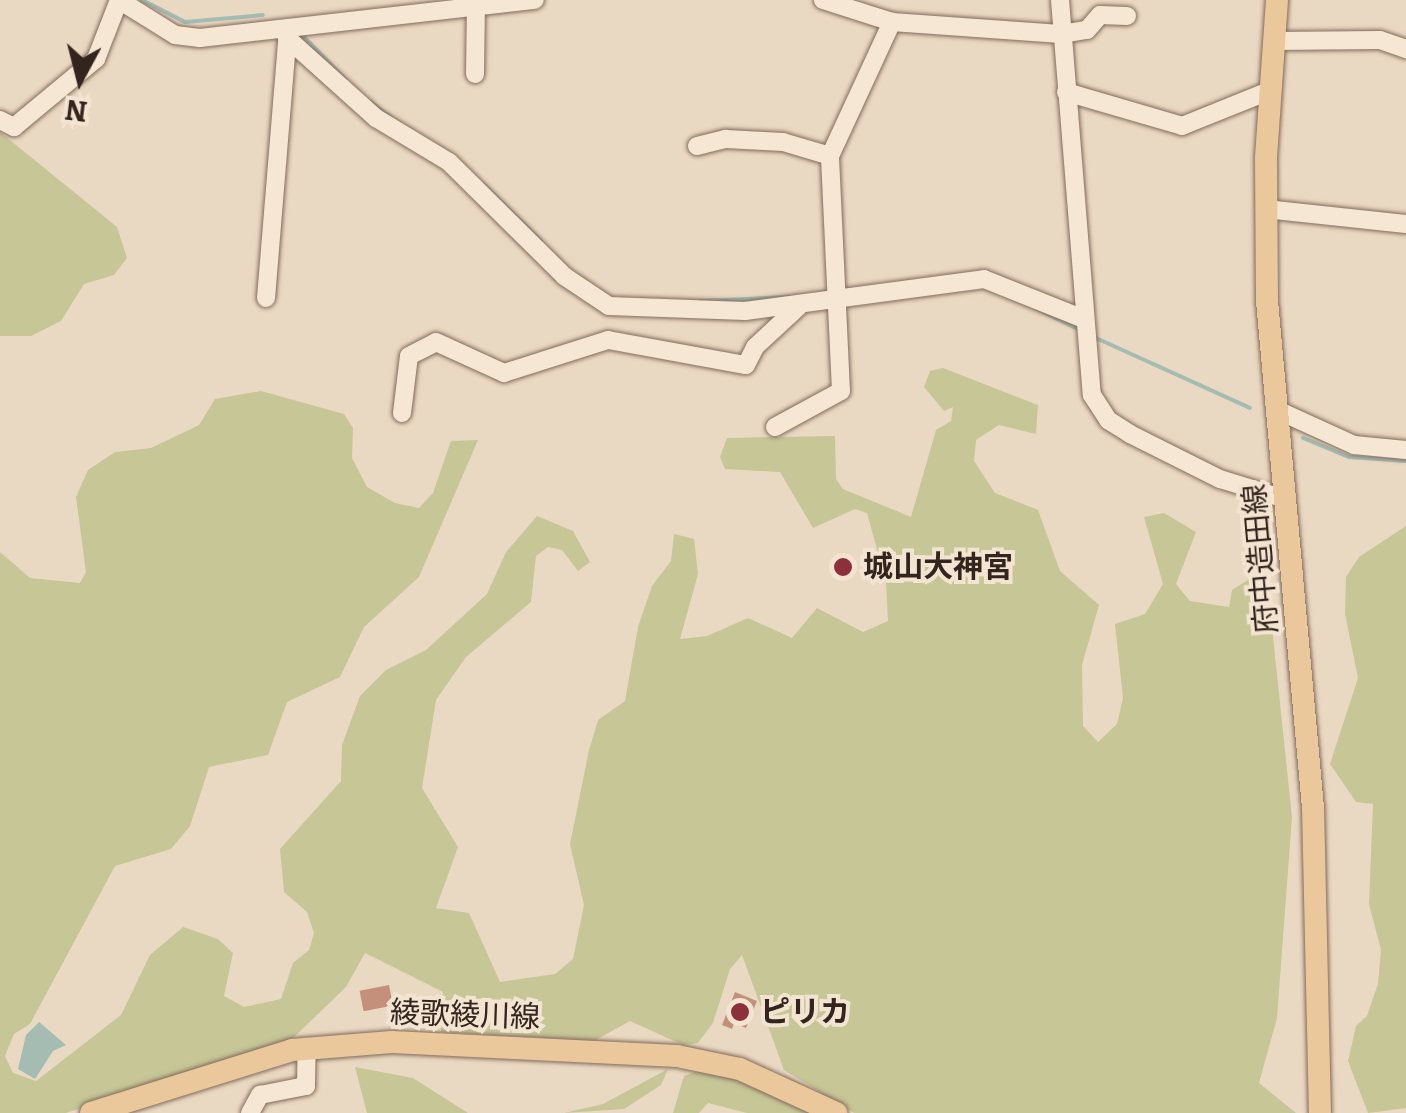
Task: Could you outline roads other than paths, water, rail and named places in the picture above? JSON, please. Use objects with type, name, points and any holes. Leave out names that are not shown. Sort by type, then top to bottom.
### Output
[{"type":"main road","name":"府中造田線","points":[[1278,0],[1269,91],[1265,209],[1277,410],[1313,807],[1320,1113]]},
{"type":"main road","name":"綾歌綾川線","points":[[91,1113],[306,1047],[392,1042],[678,1056],[740,1069],[836,1113]]},
{"type":"street","points":[[0,120],[14,127],[96,59],[119,0],[175,35],[287,33],[449,3],[535,0]]},
{"type":"street","points":[[823,0],[892,22],[1060,34],[1087,30],[1100,15],[1127,16]]},
{"type":"street","points":[[1060,0],[1089,387],[1108,420],[1220,478],[1285,498]]},
{"type":"street","points":[[475,74],[476,4]]},
{"type":"street","points":[[775,428],[841,391],[830,156],[892,22]]},
{"type":"street","points":[[266,298],[287,33]]},
{"type":"street","points":[[287,33],[376,118],[448,162],[564,276],[609,306],[798,307],[994,280],[1084,319]]},
{"type":"street","points":[[1273,41],[1380,40],[1406,49]]},
{"type":"street","points":[[1066,92],[1182,126],[1269,91]]},
{"type":"street","points":[[697,146],[726,139],[783,142],[830,156]]},
{"type":"street","points":[[1265,209],[1406,224]]},
{"type":"street","points":[[608,340],[609,306]]},
{"type":"street","points":[[402,413],[408,356],[436,342],[504,374],[608,340],[701,352],[746,365],[756,347],[798,307]]},
{"type":"street","points":[[1277,410],[1354,445],[1406,450]]},
{"type":"street","points":[[250,1113],[260,1095],[306,1086],[306,1047]]},
{"type":"waterway","points":[[142,0],[185,22],[263,15]]},
{"type":"waterway","points":[[303,36],[345,79]]},
{"type":"waterway","points":[[371,102],[391,117]]},
{"type":"waterway","points":[[483,184],[541,241]]},
{"type":"waterway","points":[[699,301],[790,297]]},
{"type":"waterway","points":[[1037,309],[1076,328]]},
{"type":"waterway","points":[[1096,338],[1250,408]]},
{"type":"waterway","points":[[1303,438],[1349,457],[1406,461]]},
{"type":"place","name":"城山大神宮","points":[[843,567]]},
{"type":"place","name":"ピリカ","points":[[740,1012]]}]
